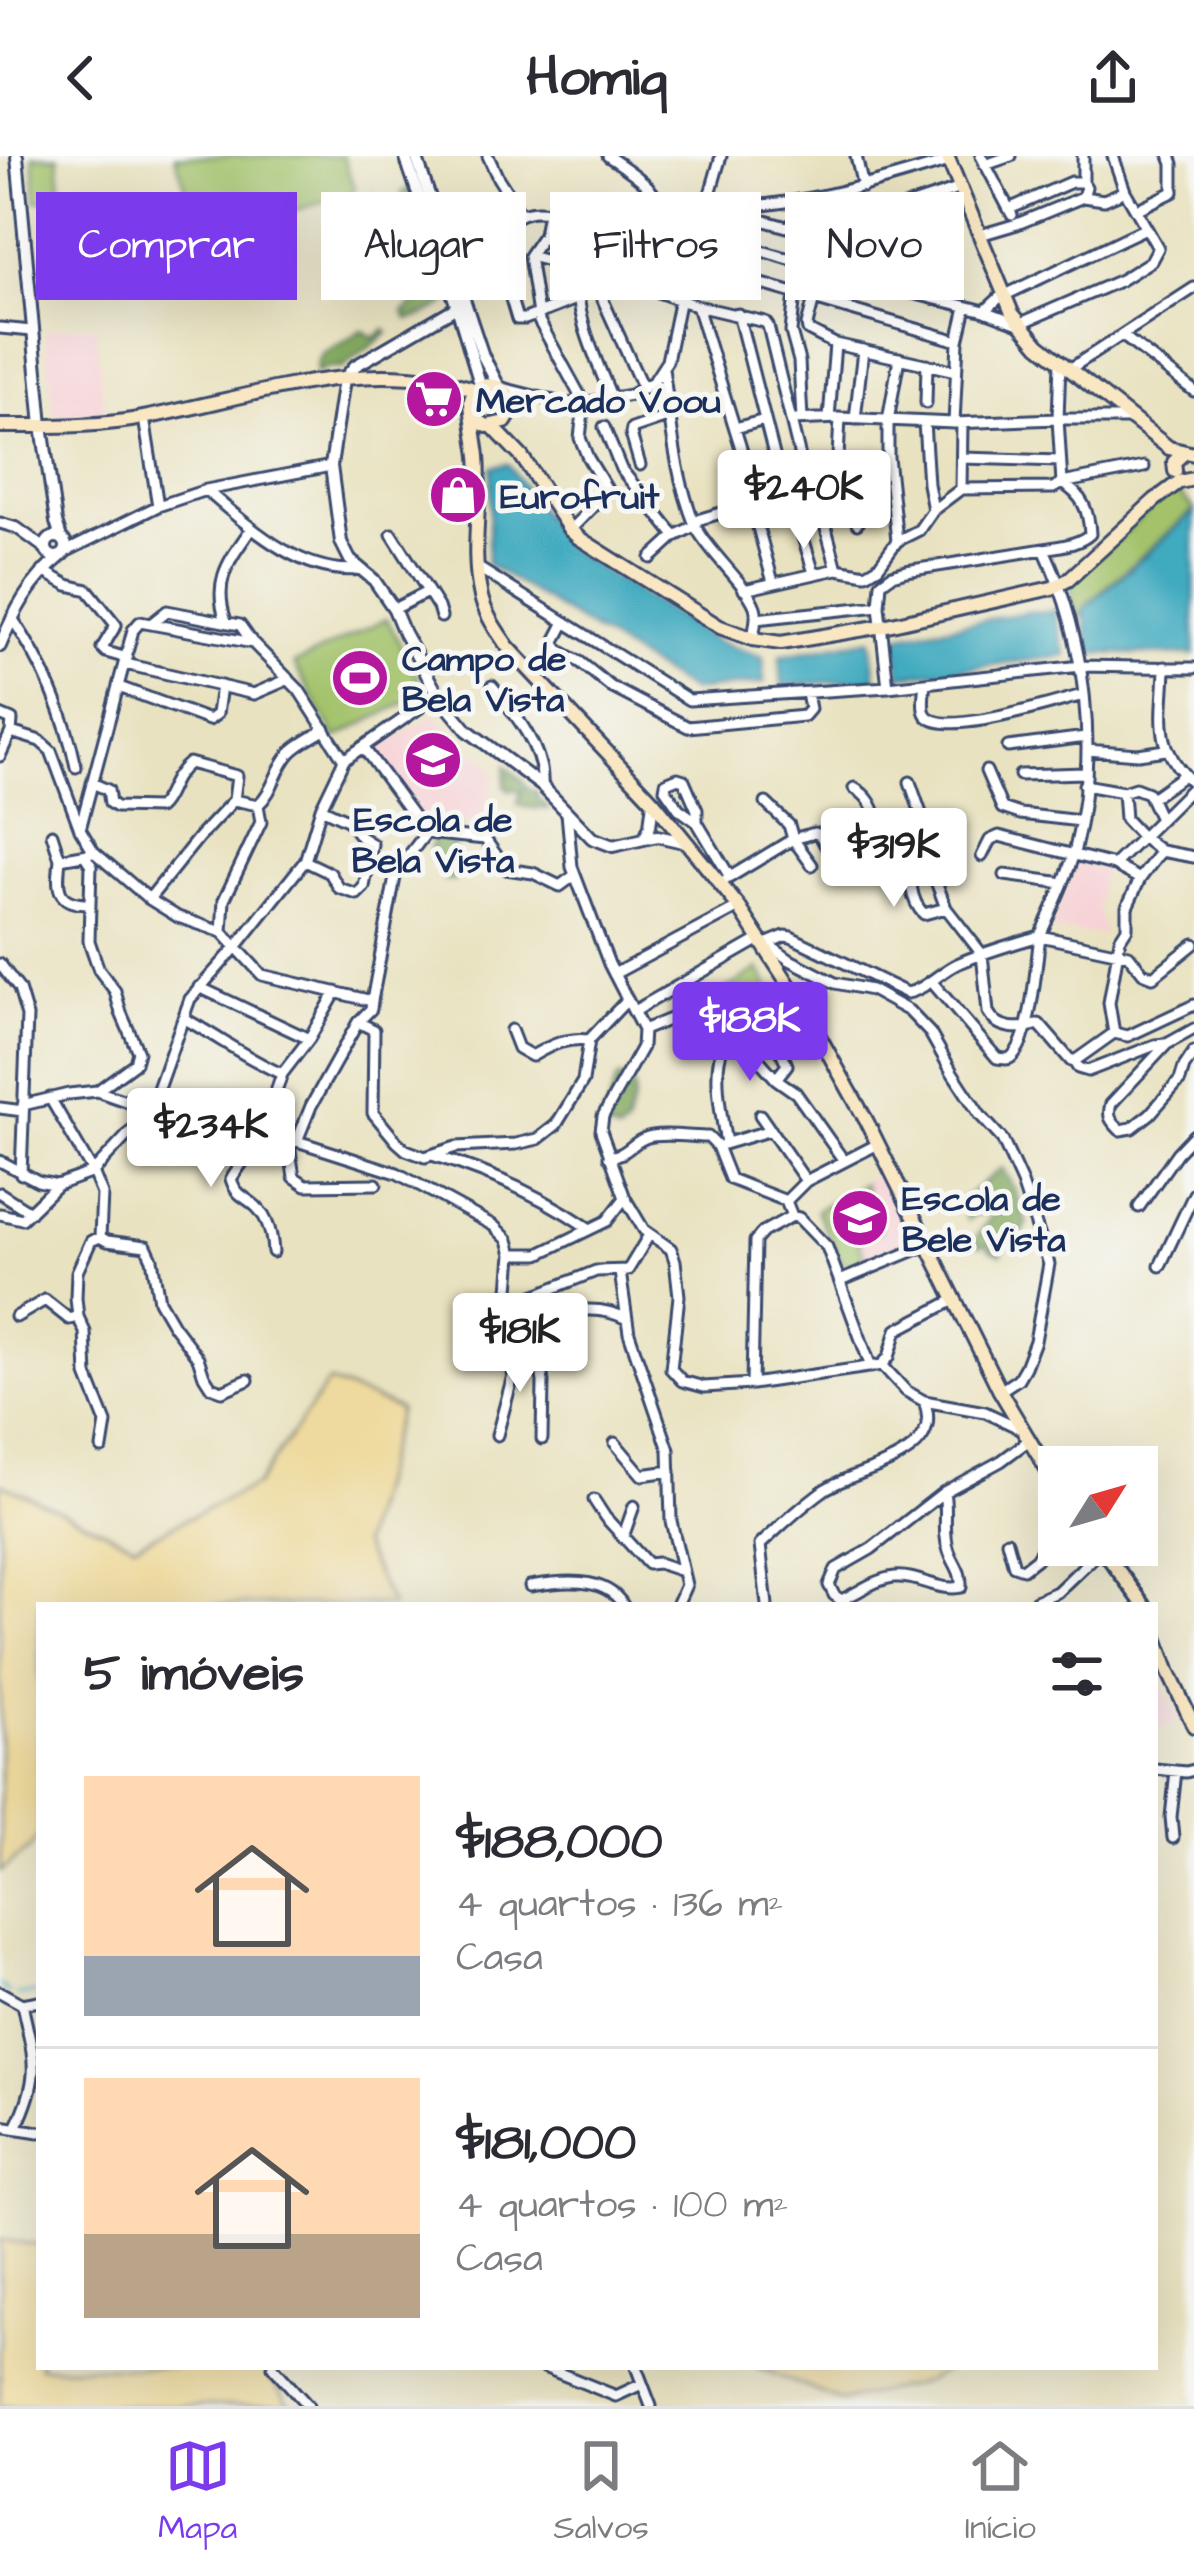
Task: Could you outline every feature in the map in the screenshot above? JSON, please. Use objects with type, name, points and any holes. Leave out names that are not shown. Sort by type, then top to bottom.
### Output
[{"type":"main road","points":[[948,159],[1019,324],[1064,366],[1168,448],[1185,456]]},
{"type":"main road","points":[[0,426],[144,418],[267,388],[407,375],[479,388],[501,387],[511,398],[510,414],[522,458]]},
{"type":"main road","points":[[441,382],[522,458],[570,530],[720,627],[781,643],[883,626],[1060,585],[1155,500],[1180,482],[1192,480]]},
{"type":"main road","points":[[479,388],[476,566],[483,605],[508,647],[726,880],[878,1144],[1000,1391],[1038,1457]]},
{"type":"main road","points":[[481,420],[505,422],[510,414]]},
{"type":"main road","points":[[1185,456],[1180,478],[1192,480]]},
{"type":"main road","points":[[1155,500],[1185,456]]},
{"type":"main road","points":[[1114,1566],[1142,1602]]},
{"type":"main road","points":[[1158,1650],[1194,1726]]},
{"type":"street","points":[[0,646],[56,546],[17,156]]},
{"type":"street","points":[[405,156],[419,192]]},
{"type":"street","points":[[416,156],[426,192]]},
{"type":"street","points":[[488,156],[507,192]]},
{"type":"street","points":[[608,156],[655,192]]},
{"type":"street","points":[[713,192],[721,156]]},
{"type":"street","points":[[856,156],[863,187]]},
{"type":"street","points":[[1011,156],[983,160],[1017,224]]},
{"type":"street","points":[[1083,156],[1083,197]]},
{"type":"street","points":[[939,300],[1019,324],[1121,280],[1151,261],[1158,248],[1124,191],[1113,156]]},
{"type":"street","points":[[1136,210],[1172,192],[1170,156]]},
{"type":"street","points":[[840,192],[948,159]]},
{"type":"street","points":[[1010,209],[1071,182],[1083,182]]},
{"type":"street","points":[[949,192],[961,188]]},
{"type":"street","points":[[980,235],[1083,197],[1104,200],[1124,191]]},
{"type":"street","points":[[526,212],[548,212],[544,234],[529,256],[539,321],[584,404],[580,437],[608,491]]},
{"type":"street","points":[[985,311],[1005,296],[1146,228]]},
{"type":"street","points":[[544,234],[550,235]]},
{"type":"street","points":[[529,256],[550,261]]},
{"type":"street","points":[[888,688],[881,583],[892,575],[1085,539],[1090,534],[1082,498],[1062,483],[1058,419],[1064,366],[1124,336],[1194,288]]},
{"type":"street","points":[[460,300],[501,387],[551,401]]},
{"type":"street","points":[[511,300],[520,320],[573,300]]},
{"type":"street","points":[[576,300],[612,399]]},
{"type":"street","points":[[603,300],[643,388]]},
{"type":"street","points":[[680,300],[663,369],[676,459],[706,546],[756,607],[752,639]]},
{"type":"street","points":[[684,300],[768,326],[837,569]]},
{"type":"street","points":[[794,300],[791,323],[800,361],[797,420]]},
{"type":"street","points":[[807,326],[814,300]]},
{"type":"street","points":[[817,300],[958,341]]},
{"type":"street","points":[[461,304],[355,366],[344,379],[331,466],[340,542],[394,609],[438,695],[466,730],[542,786],[592,838],[613,846],[668,836],[690,844]]},
{"type":"street","points":[[461,304],[479,388]]},
{"type":"street","points":[[697,306],[735,428],[773,581]]},
{"type":"street","points":[[961,489],[956,371],[966,307]]},
{"type":"street","points":[[738,314],[786,493],[814,573]]},
{"type":"street","points":[[791,323],[807,326],[835,344],[956,371]]},
{"type":"street","points":[[0,328],[32,331]]},
{"type":"street","points":[[1124,336],[1194,391]]},
{"type":"street","points":[[651,558],[695,523],[837,477],[835,344]]},
{"type":"street","points":[[855,419],[863,350]]},
{"type":"street","points":[[897,542],[888,421],[899,358]]},
{"type":"street","points":[[926,403],[927,364]]},
{"type":"street","points":[[510,414],[527,402],[584,404],[612,399],[643,388],[663,369]]},
{"type":"street","points":[[640,465],[632,429],[670,416]]},
{"type":"street","points":[[144,418],[158,506]]},
{"type":"street","points":[[797,420],[1132,419]]},
{"type":"street","points":[[735,428],[765,420]]},
{"type":"street","points":[[924,422],[933,510]]},
{"type":"street","points":[[604,428],[625,475],[675,536]]},
{"type":"street","points":[[962,458],[1060,461]]},
{"type":"street","points":[[0,523],[56,546],[82,541],[206,490],[331,466]]},
{"type":"street","points":[[744,590],[837,569],[866,574],[961,489],[1053,488],[1144,466]]},
{"type":"street","points":[[839,469],[854,473],[857,524]]},
{"type":"street","points":[[570,530],[625,475]]},
{"type":"street","points":[[206,490],[272,544],[342,571],[361,568]]},
{"type":"street","points":[[226,621],[220,596],[223,572],[251,529]]},
{"type":"street","points":[[392,534],[441,617]]},
{"type":"street","points":[[931,981],[998,1058],[1008,1059],[1015,1053],[1026,1029],[1040,936],[1074,854],[1087,750],[1081,666],[1060,585],[1044,549]]},
{"type":"street","points":[[476,566],[689,700],[888,688],[1081,666],[1194,668]]},
{"type":"street","points":[[44,570],[92,593],[116,626],[102,648],[126,661],[254,694],[289,679]]},
{"type":"street","points":[[394,609],[427,592]]},
{"type":"street","points":[[756,619],[879,606]]},
{"type":"street","points":[[152,623],[166,611],[240,625],[299,689],[344,760]]},
{"type":"street","points":[[12,618],[34,651],[68,725],[76,767]]},
{"type":"street","points":[[565,622],[554,644],[560,651],[626,695],[688,727],[804,716],[810,709],[807,692]]},
{"type":"street","points":[[80,829],[135,626],[152,623],[253,643]]},
{"type":"street","points":[[1114,865],[1194,785],[1166,751],[1165,667]]},
{"type":"street","points":[[925,684],[924,712],[941,722],[977,722],[1083,694]]},
{"type":"street","points":[[119,687],[209,720],[217,714],[221,686]]},
{"type":"street","points":[[492,686],[533,747],[543,774],[542,786]]},
{"type":"street","points":[[0,1214],[22,1219],[57,1185],[93,1172],[151,1111],[190,999],[304,861],[321,808],[344,760],[438,695]]},
{"type":"street","points":[[0,715],[12,720],[0,756]]},
{"type":"street","points":[[258,805],[271,794],[292,751],[325,729]]},
{"type":"street","points":[[0,1108],[23,1108],[50,1098],[98,1091],[135,1063],[137,1052],[115,991],[99,970],[89,941],[89,854],[51,752],[40,741],[11,733]]},
{"type":"street","points":[[1008,747],[1086,736]]},
{"type":"street","points":[[363,747],[427,833],[485,839],[506,869],[560,886],[575,875]]},
{"type":"street","points":[[1087,750],[1166,751]]},
{"type":"street","points":[[58,771],[76,767],[93,777],[108,790],[110,803],[116,807],[158,808],[170,783],[189,763],[237,776],[234,800],[149,899]]},
{"type":"street","points":[[986,771],[1002,808],[1080,821]]},
{"type":"street","points":[[1019,775],[1084,779],[1123,792],[1136,788],[1153,797],[1160,819]]},
{"type":"street","points":[[1153,797],[1184,775]]},
{"type":"street","points":[[697,822],[679,809],[666,783],[684,780],[697,822],[726,880],[793,839],[814,833],[820,835],[831,856]]},
{"type":"street","points":[[910,782],[923,819],[914,832],[911,890],[916,908],[924,914],[946,908]]},
{"type":"street","points":[[854,788],[871,800],[887,837],[914,832]]},
{"type":"street","points":[[1123,792],[1125,819],[1142,837],[1161,851],[1194,857]]},
{"type":"street","points":[[234,800],[258,805]]},
{"type":"street","points":[[645,837],[653,801]]},
{"type":"street","points":[[766,803],[789,825],[812,865]]},
{"type":"street","points":[[222,932],[224,900],[261,822],[258,805]]},
{"type":"street","points":[[304,861],[330,873],[339,887],[357,894],[364,887],[372,844],[349,820],[321,808]]},
{"type":"street","points":[[567,813],[575,875],[614,974],[643,1030],[642,1047],[601,1131],[626,1198],[649,1235],[670,1249],[675,1261],[680,1296],[671,1369],[682,1382],[704,1387],[876,1366],[889,1357],[893,1336],[903,1324],[954,1300]]},
{"type":"street","points":[[914,832],[946,908],[982,953],[992,1020],[1000,1026],[1026,1029],[1039,1024],[1078,1068],[1088,1071],[1167,1044]]},
{"type":"street","points":[[427,833],[396,872],[371,1005],[373,1113],[406,1150],[425,1156],[456,1147],[516,1144],[548,1132],[583,1081],[589,1040],[628,1000]]},
{"type":"street","points":[[52,834],[60,859],[63,898],[72,904],[89,904]]},
{"type":"street","points":[[982,856],[990,840],[999,836],[1114,865],[1140,879]]},
{"type":"street","points":[[1114,1033],[1109,1004],[1120,939],[1127,928],[1127,907],[1161,851]]},
{"type":"street","points":[[60,859],[89,854],[149,899],[222,932],[262,975],[371,1005]]},
{"type":"street","points":[[1005,875],[1063,883]]},
{"type":"street","points":[[614,974],[739,907]]},
{"type":"street","points":[[634,1011],[763,942],[785,936],[899,991],[915,992],[982,953],[1040,936],[1118,951],[1153,977],[1194,944]]},
{"type":"street","points":[[763,942],[835,982],[871,990],[909,1011],[930,1033],[980,1115],[1002,1139],[1049,1264],[1035,1341],[1025,1367],[1018,1379],[1000,1391]]},
{"type":"street","points":[[0,964],[26,1006],[21,1174]]},
{"type":"street","points":[[199,987],[309,1039]]},
{"type":"street","points":[[273,1252],[264,1217],[256,1205],[238,1195],[232,1179],[261,1136],[282,1074],[336,992]]},
{"type":"street","points":[[792,1216],[786,1202],[730,1178],[722,1145],[719,1058],[736,1035],[800,1002]]},
{"type":"street","points":[[371,1005],[293,1143],[294,1177],[306,1185],[376,1184]]},
{"type":"street","points":[[1073,1060],[1114,1033],[1128,1036],[1194,1005]]},
{"type":"street","points":[[643,1030],[692,1016],[736,1035],[796,1094],[844,1161]]},
{"type":"street","points":[[183,1018],[253,1062],[282,1074]]},
{"type":"street","points":[[766,1019],[787,1065],[776,1079]]},
{"type":"street","points":[[358,1022],[374,1030]]},
{"type":"street","points":[[1194,1029],[1167,1044],[1111,1104],[1110,1120],[1120,1130],[1132,1128],[1150,1114],[1180,1080],[1194,1052]]},
{"type":"street","points":[[511,1030],[518,1048],[532,1056],[559,1042],[589,1040]]},
{"type":"street","points":[[98,1091],[151,1111],[293,1143],[397,1173],[494,1226],[508,1240],[512,1254],[509,1291],[514,1327],[514,1372],[497,1435]]},
{"type":"street","points":[[50,1098],[102,1194],[100,1237]]},
{"type":"street","points":[[760,1114],[806,1181]]},
{"type":"street","points":[[610,1157],[624,1155],[651,1136],[708,1137],[722,1145],[771,1130]]},
{"type":"street","points":[[1139,1207],[1194,1135]]},
{"type":"street","points":[[786,1202],[806,1181],[878,1144]]},
{"type":"street","points":[[430,1154],[484,1172],[590,1229]]},
{"type":"street","points":[[0,1161],[21,1174],[57,1185]]},
{"type":"street","points":[[0,1193],[30,1211]]},
{"type":"street","points":[[1160,1266],[1194,1194]]},
{"type":"street","points":[[512,1254],[539,1253],[607,1221],[626,1198]]},
{"type":"street","points":[[752,1384],[755,1241],[792,1216],[821,1238],[856,1334],[876,1366],[924,1401],[985,1412],[1024,1435],[1001,1461],[944,1492],[871,1549],[836,1569],[830,1585],[834,1595],[841,1600],[894,1577],[961,1587],[962,1573],[947,1545],[944,1492]]},
{"type":"street","points":[[511,1305],[596,1271],[628,1270],[649,1235]]},
{"type":"street","points":[[100,1237],[91,1241],[77,1272],[87,1375],[106,1423],[102,1448]]},
{"type":"street","points":[[100,1237],[146,1246],[159,1301],[198,1358],[211,1387],[221,1391],[248,1380]]},
{"type":"street","points":[[840,1281],[927,1245]]},
{"type":"street","points":[[620,1272],[627,1319],[669,1450],[671,1521],[686,1585],[678,1602]]},
{"type":"street","points":[[16,1317],[45,1300],[69,1319],[78,1317]]},
{"type":"street","points":[[514,1327],[586,1308],[601,1308],[627,1319]]},
{"type":"street","points":[[514,1354],[575,1339]]},
{"type":"street","points":[[538,1348],[542,1439]]},
{"type":"street","points":[[767,1602],[760,1545],[826,1490],[854,1474],[898,1460],[926,1429],[929,1418],[924,1401]]},
{"type":"street","points":[[615,1443],[642,1475],[670,1471]]},
{"type":"street","points":[[594,1500],[648,1564],[682,1570]]},
{"type":"street","points":[[622,1537],[634,1506]]},
{"type":"street","points":[[1007,1541],[1014,1566],[1023,1569],[1038,1556]]},
{"type":"street","points":[[1036,1602],[1057,1592],[1082,1566]]},
{"type":"street","points":[[530,1586],[584,1582],[608,1590],[622,1602]]},
{"type":"street","points":[[1158,1769],[1194,1770]]},
{"type":"street","points":[[1173,1838],[1176,1771]]},
{"type":"street","points":[[0,1992],[22,2004],[36,2002]]},
{"type":"street","points":[[16,2128],[32,2096],[35,2072],[22,2004]]},
{"type":"street","points":[[0,2126],[36,2131]]},
{"type":"street","points":[[276,2370],[308,2406]]},
{"type":"street","points":[[551,2370],[616,2396],[643,2384]]},
{"type":"street","points":[[637,2370],[652,2406]]},
{"type":"shaded area","points":[[95,325],[105,413],[60,417],[54,413],[44,330]]},
{"type":"shaded area","name":"Escola de Bela Vista","points":[[435,714],[496,770],[481,824],[426,821],[375,751]]},
{"type":"shaded area","points":[[1077,863],[1103,869],[1097,907],[1104,935],[1049,930]]},
{"type":"shaded area","name":"Escola de Bele Vista","points":[[875,1175],[910,1241],[843,1268],[815,1209]]},
{"type":"shaded area","points":[[1158,1675],[1180,1721],[1158,1731]]},
{"type":"green space","points":[[33,156],[58,156],[61,192],[36,192],[36,201]]},
{"type":"green space","points":[[175,156],[343,156],[355,191],[321,192],[321,202],[297,210],[297,192],[187,192]]},
{"type":"green space","points":[[418,300],[450,300],[418,317],[408,319],[404,312]]},
{"type":"green space","points":[[362,330],[374,338],[385,330],[388,333],[342,368],[316,373],[321,355]]},
{"type":"green space","points":[[1175,487],[1194,510],[1076,618],[1070,583]]},
{"type":"green space","name":"Campo de Bela Vista","points":[[387,619],[425,692],[336,738],[294,664]]},
{"type":"green space","points":[[506,766],[537,792],[548,809],[518,804],[521,790],[505,786]]},
{"type":"green space","points":[[455,822],[462,835],[452,842],[458,862],[453,881],[444,880],[431,845],[437,830]]},
{"type":"green space","points":[[759,969],[773,995],[725,1023],[711,998]]},
{"type":"green space","points":[[617,1079],[630,1079],[634,1093],[627,1126],[618,1133],[603,1123]]},
{"type":"green space","points":[[1002,1168],[1027,1224],[1022,1234],[1009,1234],[1001,1254],[974,1241],[995,1211],[967,1220],[960,1201]]},
{"type":"green space","points":[[863,1184],[867,1194],[842,1208],[850,1227],[874,1218],[880,1231],[858,1241],[865,1257],[844,1266],[816,1210]]},
{"type":"sand","points":[[328,1382],[399,1409],[362,1544],[390,1602],[36,1602],[36,1839],[0,1872],[0,1483],[135,1544],[256,1485]]},
{"type":"sand","points":[[0,2240],[36,2245],[36,2370],[264,2370],[291,2406],[0,2406]]},
{"type":"sand","points":[[764,2370],[947,2370],[922,2383],[841,2401]]},
{"type":"water","points":[[508,464],[565,547],[717,642],[763,657],[764,683],[691,691],[487,564],[492,467]]},
{"type":"water","points":[[1194,512],[1194,655],[1090,653],[1084,609]]},
{"type":"water","points":[[1055,611],[1066,656],[900,676],[896,642],[902,635]]},
{"type":"water","points":[[871,639],[876,679],[782,686],[780,656]]},
{"type":"waterway","points":[[0,1985],[9,1993]]},
{"type":"waterway","points":[[17,1995],[36,1993]]},
{"type":"place","name":"Mercado Voou","points":[[434,399]]},
{"type":"place","name":"Eurofruit","points":[[458,495]]},
{"type":"place","name":"Campo de Bela Vista","points":[[360,678]]},
{"type":"place","name":"Escola de Bela Vista","points":[[433,760]]},
{"type":"place","name":"Escola de Bele Vista","points":[[860,1218]]}]
